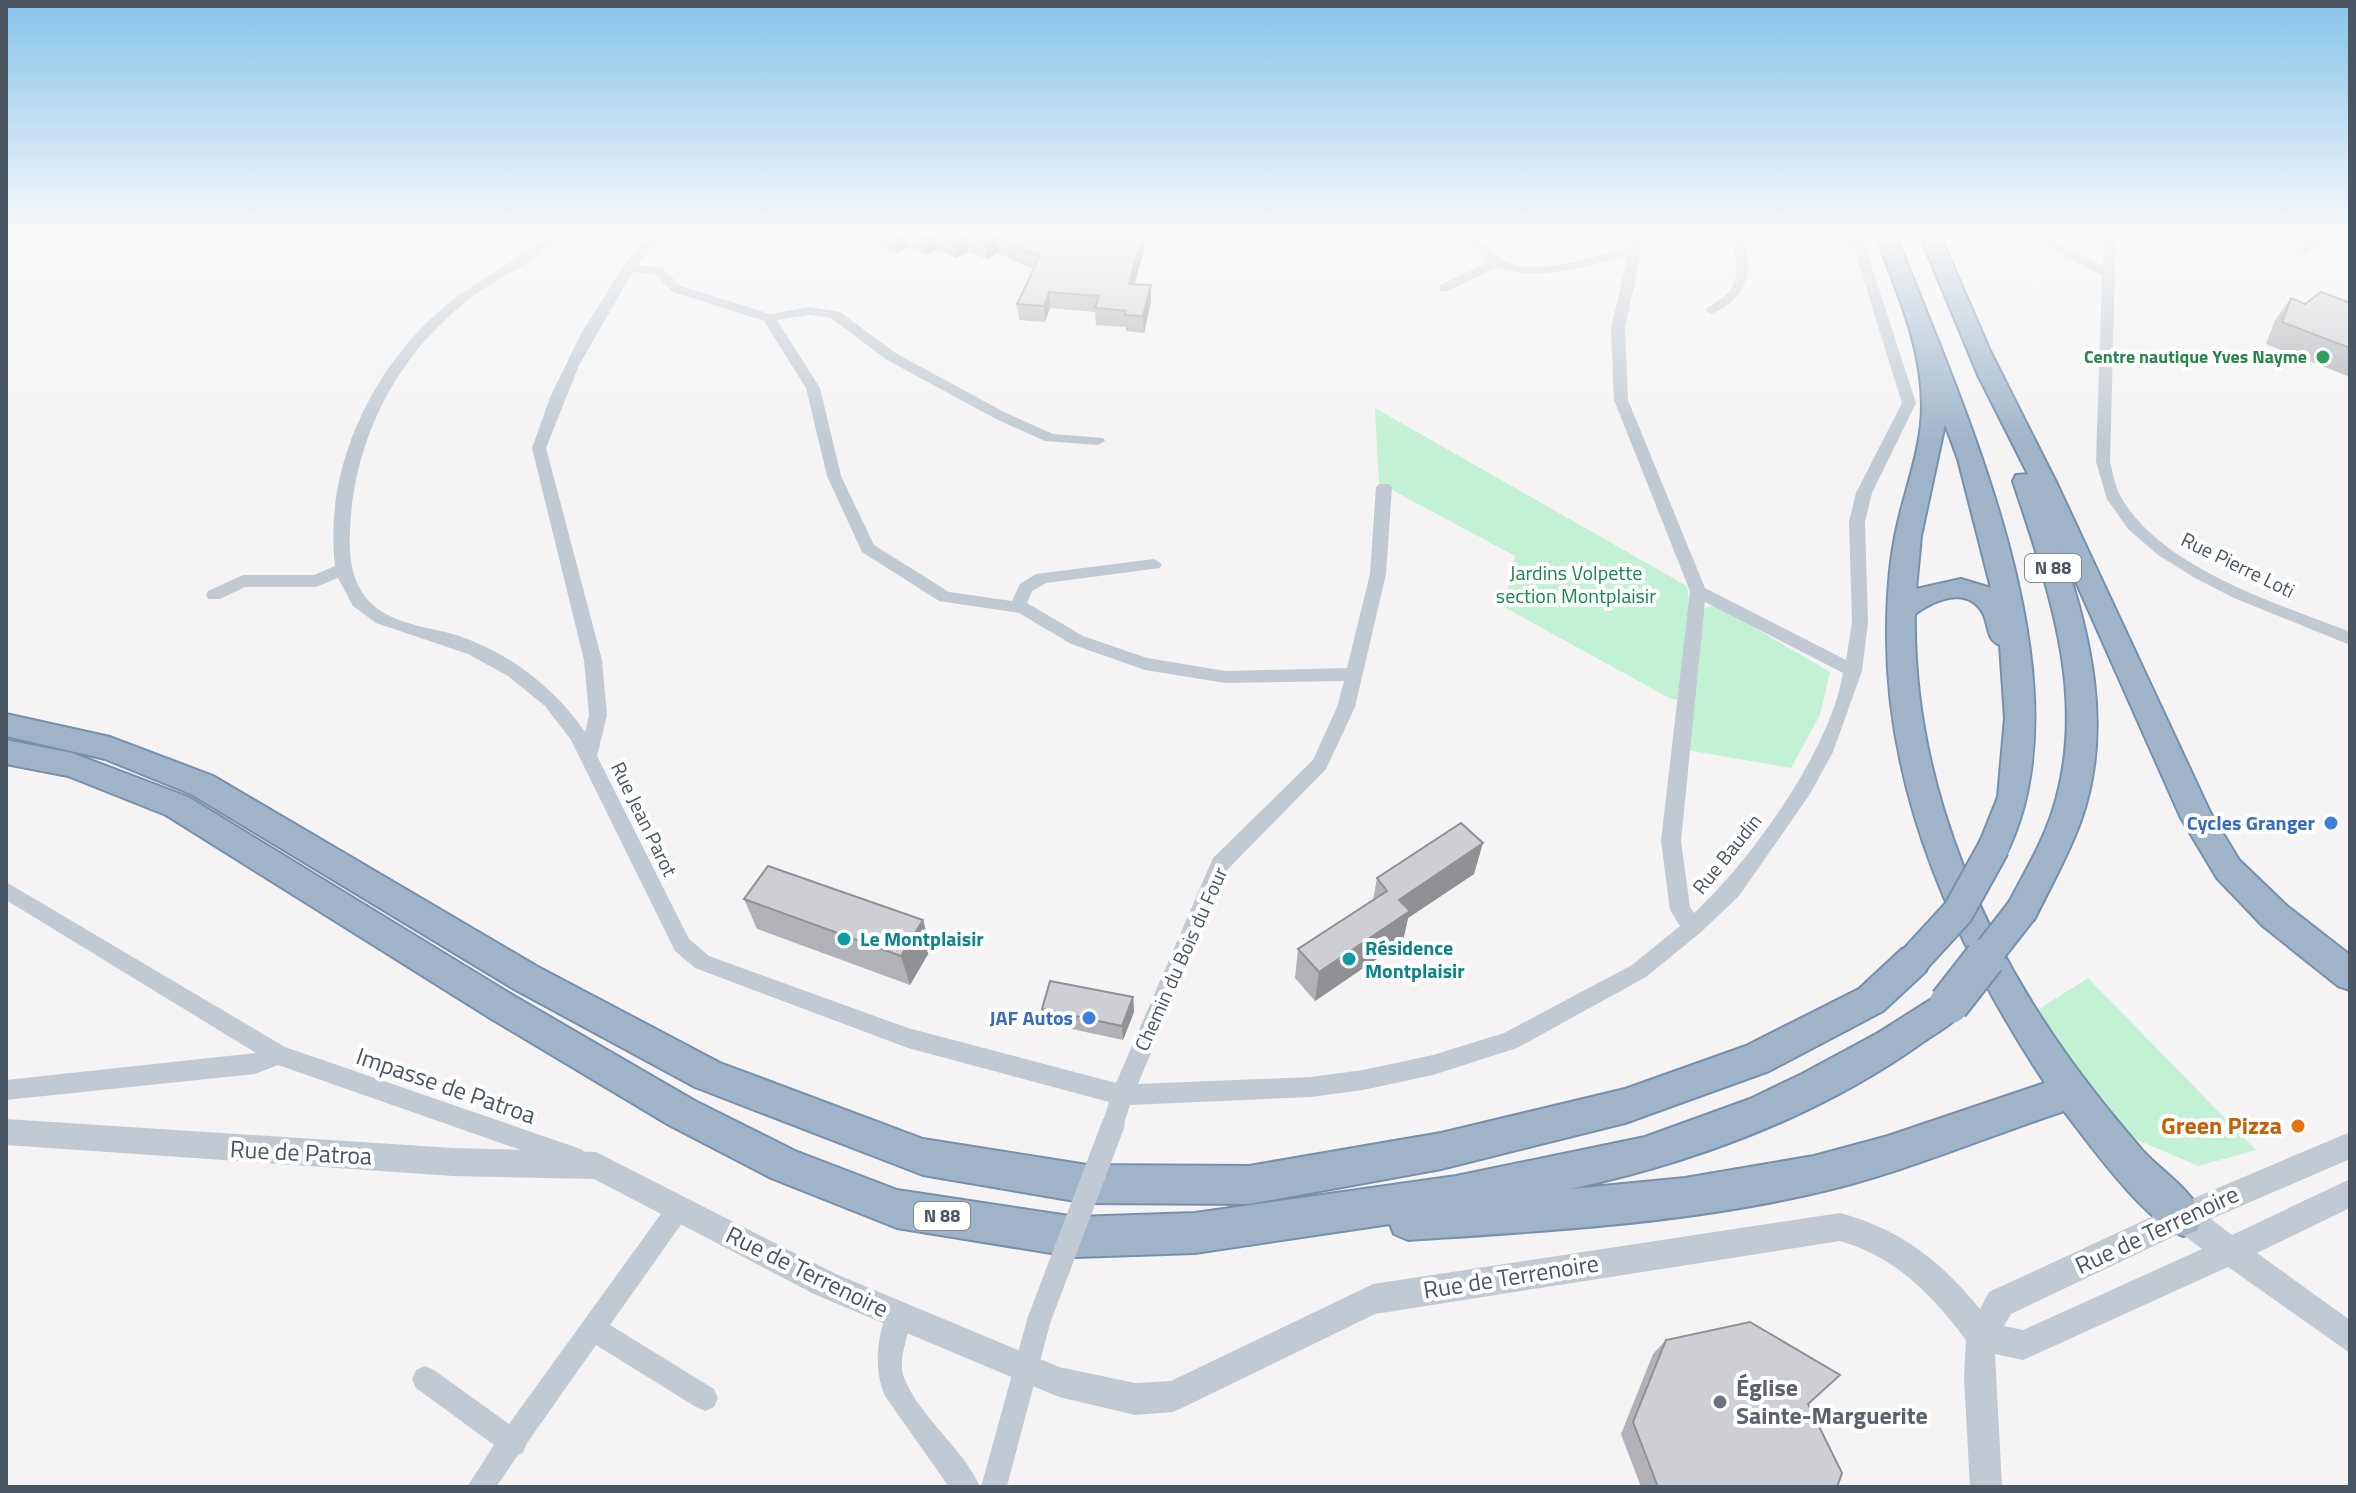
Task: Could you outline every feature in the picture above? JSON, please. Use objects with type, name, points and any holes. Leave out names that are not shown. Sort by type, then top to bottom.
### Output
[{"type":"highway","name":"N 88","points":[[6,725],[53,733],[110,749],[202,785],[526,978],[708,1075],[923,1157],[1087,1184],[1249,1185],[1441,1151],[1625,1106],[1756,1059],[1871,1000],[1914,960],[1958,912],[1994,847],[2013,797],[2020,718],[2011,613],[1970,459],[1910,303]]},
{"type":"highway","name":"N 88","points":[[6,752],[72,765],[177,806],[515,1015],[682,1113],[784,1165],[897,1209],[1076,1237],[1195,1233],[1456,1195],[1645,1155],[1760,1113],[1815,1086],[1891,1045],[1949,1004],[2022,910],[2070,808],[2085,732],[2080,659],[2041,528],[1983,356],[1960,303]]},
{"type":"highway","points":[[1926,347],[1935,409],[1932,440],[1905,553],[1904,704],[1913,758],[1932,825],[1977,932],[2024,1018],[2071,1092],[2136,1173],[2183,1217]]},
{"type":"highway","points":[[1983,356],[2045,484],[2197,818],[2228,869],[2275,916],[2350,975]]},
{"type":"highway","points":[[1903,609],[1922,593],[1949,587],[1975,591],[1993,605],[2003,635],[2020,718]]},
{"type":"highway","points":[[1195,1233],[1618,1203],[1778,1183],[1882,1154],[2071,1092]]},
{"type":"street","points":[[458,303],[395,371],[376,401],[345,482],[343,569],[351,590],[368,612],[398,628],[451,640],[494,657],[567,717],[580,734],[588,756]]},
{"type":"street","name":"Rue Jean Parot","points":[[609,303],[547,417],[539,448],[593,660],[598,715],[588,756],[682,945],[693,958],[908,1038],[1122,1095]]},
{"type":"street","points":[[720,303],[769,318],[809,311],[835,315],[892,357],[1001,416],[1050,438],[1098,441]]},
{"type":"street","points":[[1624,303],[1618,328],[1621,400],[1698,591],[1671,841],[1680,910],[1693,927]]},
{"type":"street","points":[[1711,310],[1722,303]]},
{"type":"street","name":"Rue Baudin","points":[[1122,1095],[1311,1087],[1433,1065],[1509,1041],[1639,971],[1732,890],[1803,789],[1838,721],[1853,671],[1860,622],[1857,522],[1864,493],[1909,403],[1877,303]]},
{"type":"street","name":"Rue Pierre Loti","points":[[2108,303],[2103,462],[2104,482],[2117,506],[2134,528],[2158,548],[2195,570],[2350,639]]},
{"type":"street","points":[[769,318],[813,388],[834,476],[868,548],[945,597],[1017,607],[1077,640],[1145,664],[1225,677],[1354,674]]},
{"type":"street","name":"Chemin du Bois du Four","points":[[1122,1095],[1220,864],[1320,764],[1346,707],[1378,574],[1384,487]]},
{"type":"street","points":[[1017,607],[1026,588],[1042,578],[1154,564]]},
{"type":"street","points":[[214,595],[243,581],[316,581],[343,569]]},
{"type":"street","points":[[1698,591],[1853,671]]},
{"type":"street","name":"Impasse de Patroa","points":[[6,890],[278,1055],[596,1166]]},
{"type":"street","points":[[6,1090],[255,1064],[278,1055]]},
{"type":"street","points":[[898,1316],[890,1351],[891,1382],[953,1473],[987,1487],[1039,1320],[1122,1095]]},
{"type":"street","name":"Rue de Patroa","points":[[6,1132],[437,1161],[596,1166]]},
{"type":"street","name":"Rue de Terrenoire","points":[[596,1166],[826,1285],[1059,1382],[1135,1399],[1173,1396],[1373,1299],[1840,1227],[1864,1232],[1894,1245],[1919,1263],[1950,1295],[1981,1336],[2000,1303],[2183,1217],[2350,1145]]},
{"type":"street","points":[[1986,1487],[1979,1378],[1981,1336],[2023,1345],[2350,1193]]},
{"type":"street","points":[[480,1487],[514,1444],[679,1208]]},
{"type":"street","points":[[2183,1217],[2350,1338]]},
{"type":"street","points":[[595,1330],[705,1398]]},
{"type":"street","points":[[425,1379],[514,1444]]},
{"type":"green space","name":"Jardins Volpette section Montplaisir","points":[[1375,408],[1687,586],[1690,611],[1678,699],[1671,699],[1504,607],[1515,556],[1379,483]]},
{"type":"green space","name":"Jardins Volpette section Montplaisir","points":[[1719,607],[1830,672],[1820,715],[1791,768],[1687,750],[1702,617],[1705,608]]},
{"type":"green space","points":[[2088,978],[2256,1150],[2198,1166],[2131,1137],[2033,1013]]},
{"type":"building","points":[[1018,303],[1045,303],[1044,306]]},
{"type":"building","points":[[1097,303],[1146,303],[1143,316],[1095,308]]},
{"type":"building","points":[[2289,303],[2350,303],[2350,348],[2282,322]]},
{"type":"building","points":[[1461,823],[1483,843],[1399,900],[1410,911],[1319,972],[1298,949],[1387,891],[1377,878]]},
{"type":"building","points":[[768,866],[923,920],[901,956],[744,899]]},
{"type":"building","points":[[1050,981],[1133,997],[1122,1026],[1042,1009]]},
{"type":"building","name":"Église Sainte-Marguerite","points":[[1750,1322],[1840,1375],[1808,1404],[1842,1473],[1837,1487],[1658,1487],[1633,1422],[1666,1340]]},
{"type":"place","name":"Centre nautique Yves Nayme","points":[[2323,357]]},
{"type":"place","name":"Cycles Granger","points":[[2331,823]]},
{"type":"place","name":"Le Montplaisir","points":[[844,939]]},
{"type":"place","name":"Résidence Montplaisir","points":[[1349,959]]},
{"type":"place","name":"JAF Autos","points":[[1089,1018]]},
{"type":"place","name":"Green Pizza","points":[[2298,1126]]},
{"type":"place","name":"Église Sainte-Marguerite","points":[[1720,1402]]}]
